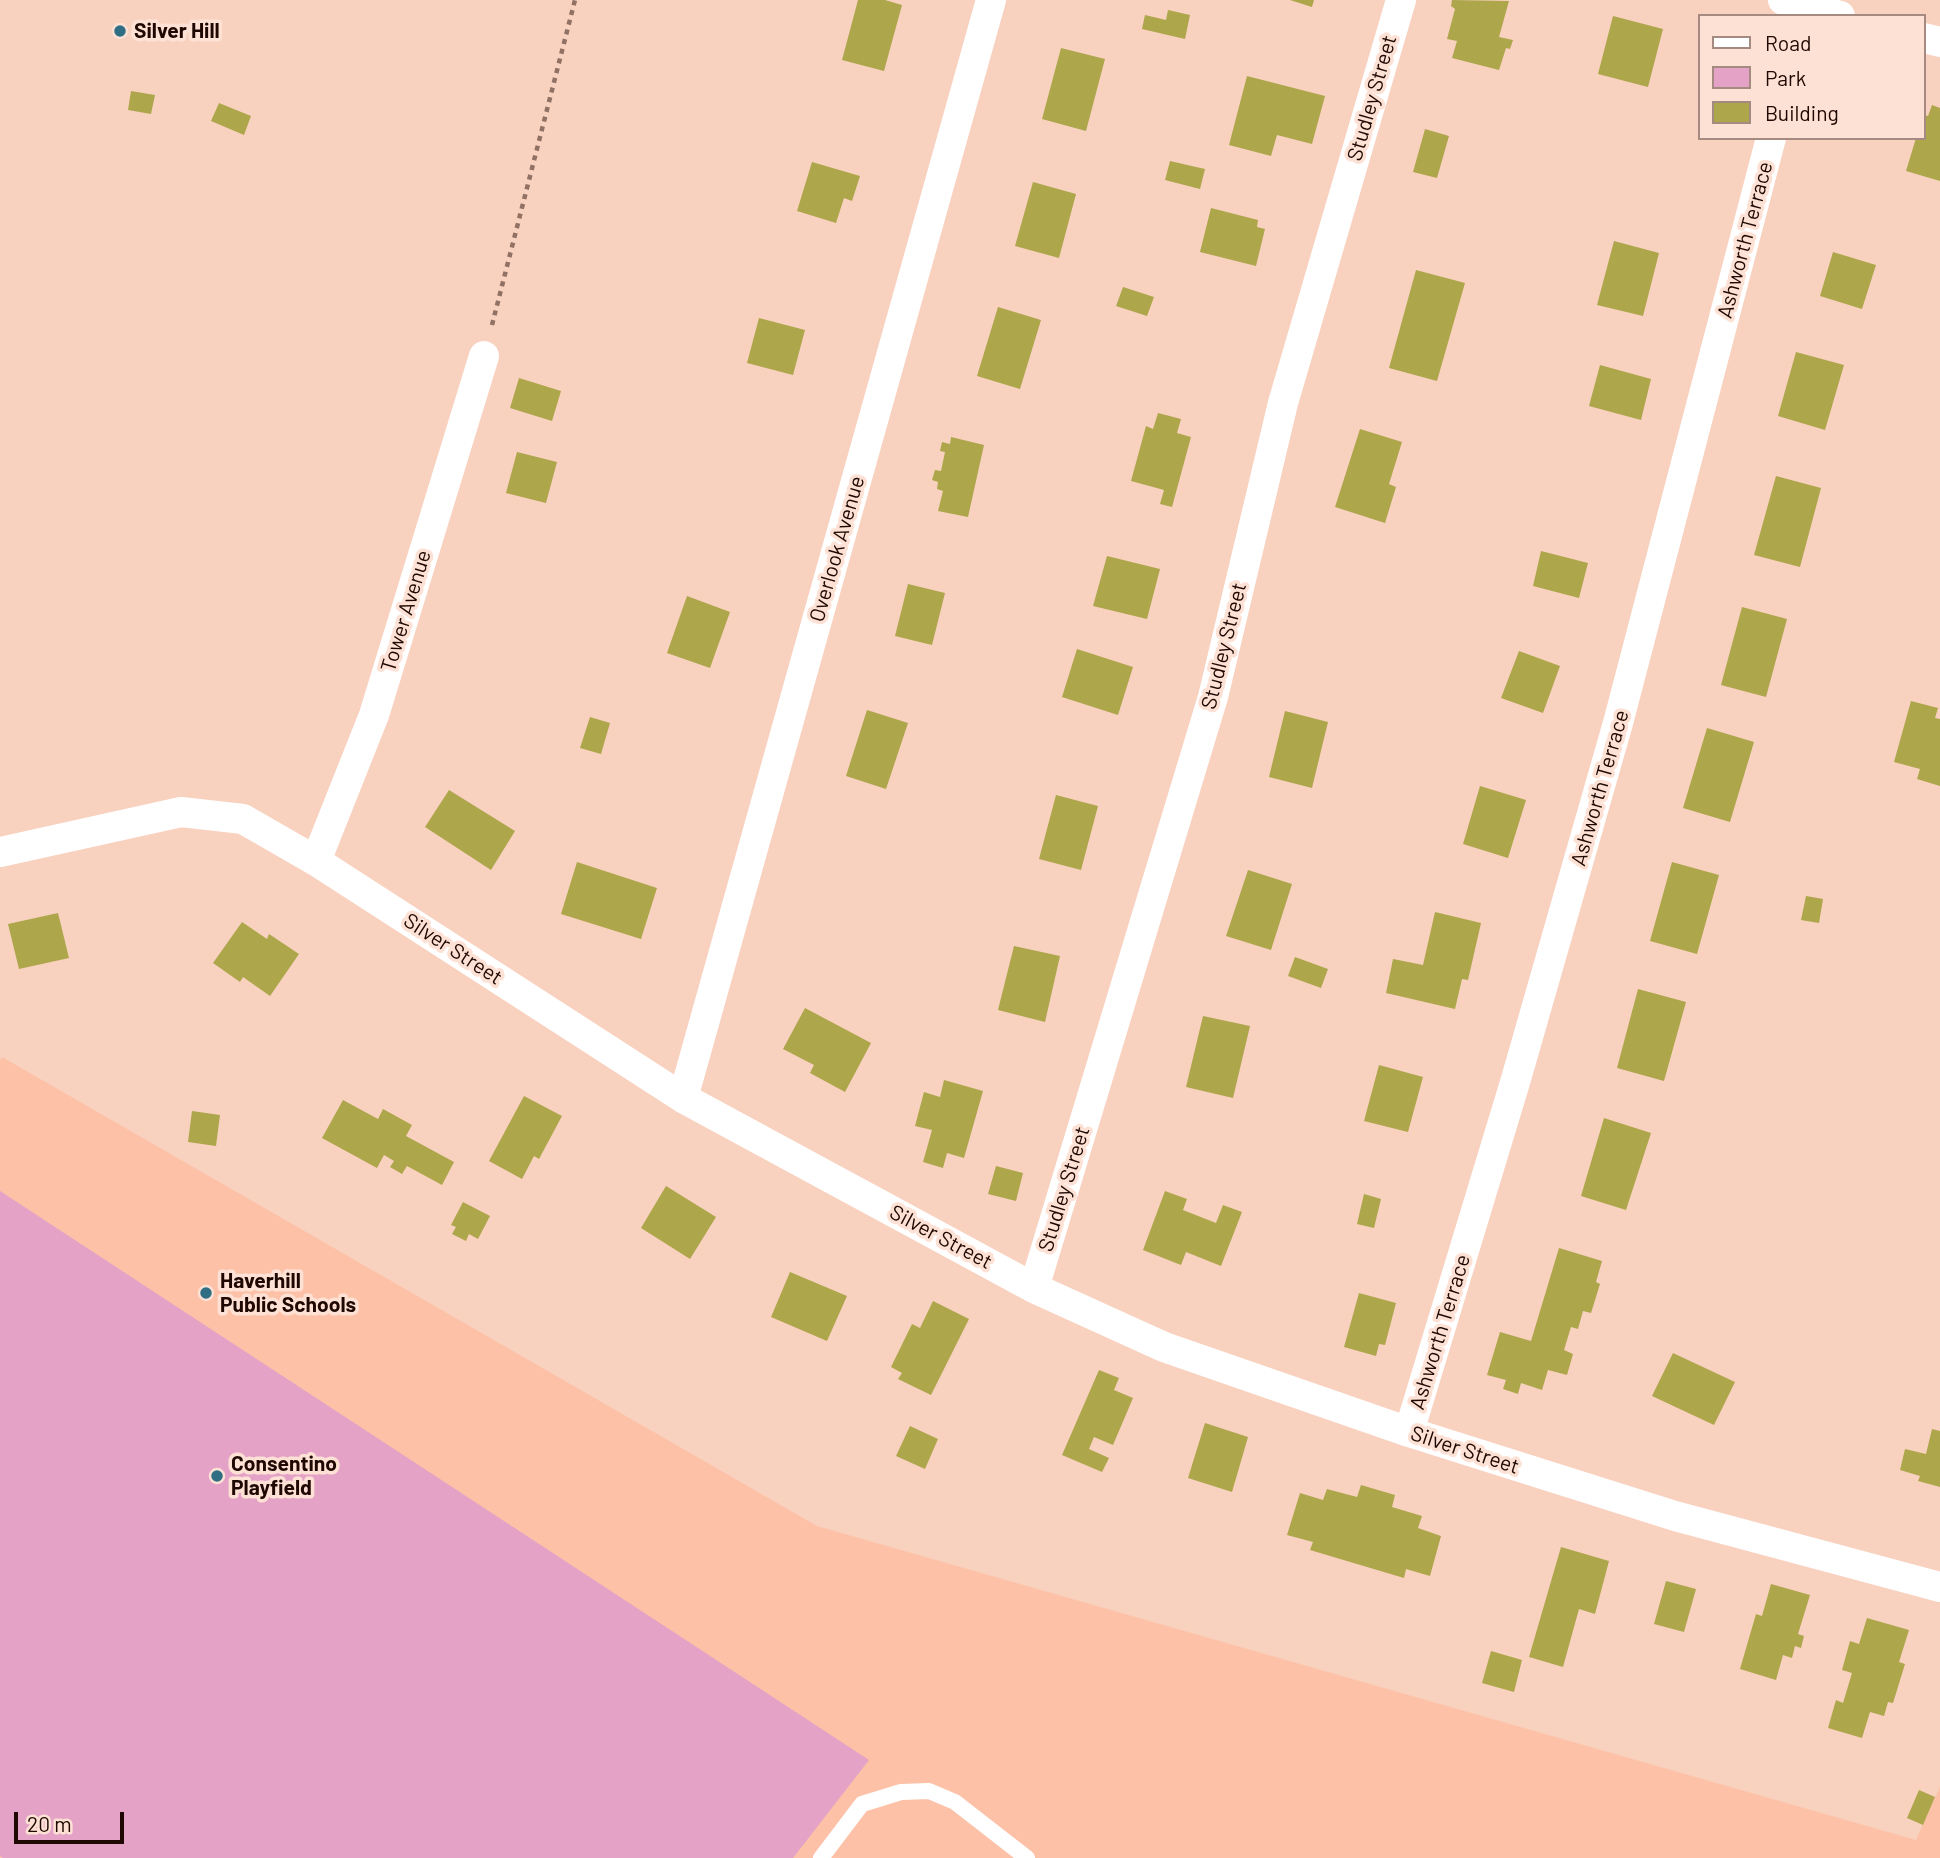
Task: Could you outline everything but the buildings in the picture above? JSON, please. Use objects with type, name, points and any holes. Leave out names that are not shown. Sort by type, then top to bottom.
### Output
[{"type":"street","name":"Overlook Avenue","points":[[683,1098],[991,0]]},
{"type":"street","name":"Studley Street","points":[[1034,1288],[1213,698],[1283,403],[1401,0]]},
{"type":"street","points":[[1800,6],[1832,14]]},
{"type":"street","name":"Ashworth Terrace","points":[[1409,1432],[1517,1079],[1615,736],[1770,140]]},
{"type":"street","name":"Tower Avenue","points":[[316,861],[374,715],[484,356]]},
{"type":"street","name":"Silver Street","points":[[0,852],[181,812],[243,819],[316,861],[683,1098],[1034,1288],[1164,1346],[1409,1432],[1675,1516],[1940,1587]]},
{"type":"lane","points":[[821,1858],[862,1804],[901,1792],[929,1791],[955,1802],[1027,1858]]},
{"type":"path","points":[[484,356],[575,0]]},
{"type":"shaded area","name":"Haverhill Public Schools","points":[[2,1057],[817,1526],[1916,1840],[1940,1787],[1940,1858],[0,1858]]},
{"type":"green space","name":"Consentino Playfield","points":[[0,1191],[869,1760],[793,1858],[3,1858],[0,1856]]},
{"type":"place","name":"Silver Hill","points":[[120,31]]},
{"type":"place","name":"Haverhill Public Schools","points":[[206,1293]]},
{"type":"place","name":"Consentino Playfield","points":[[217,1476]]}]
